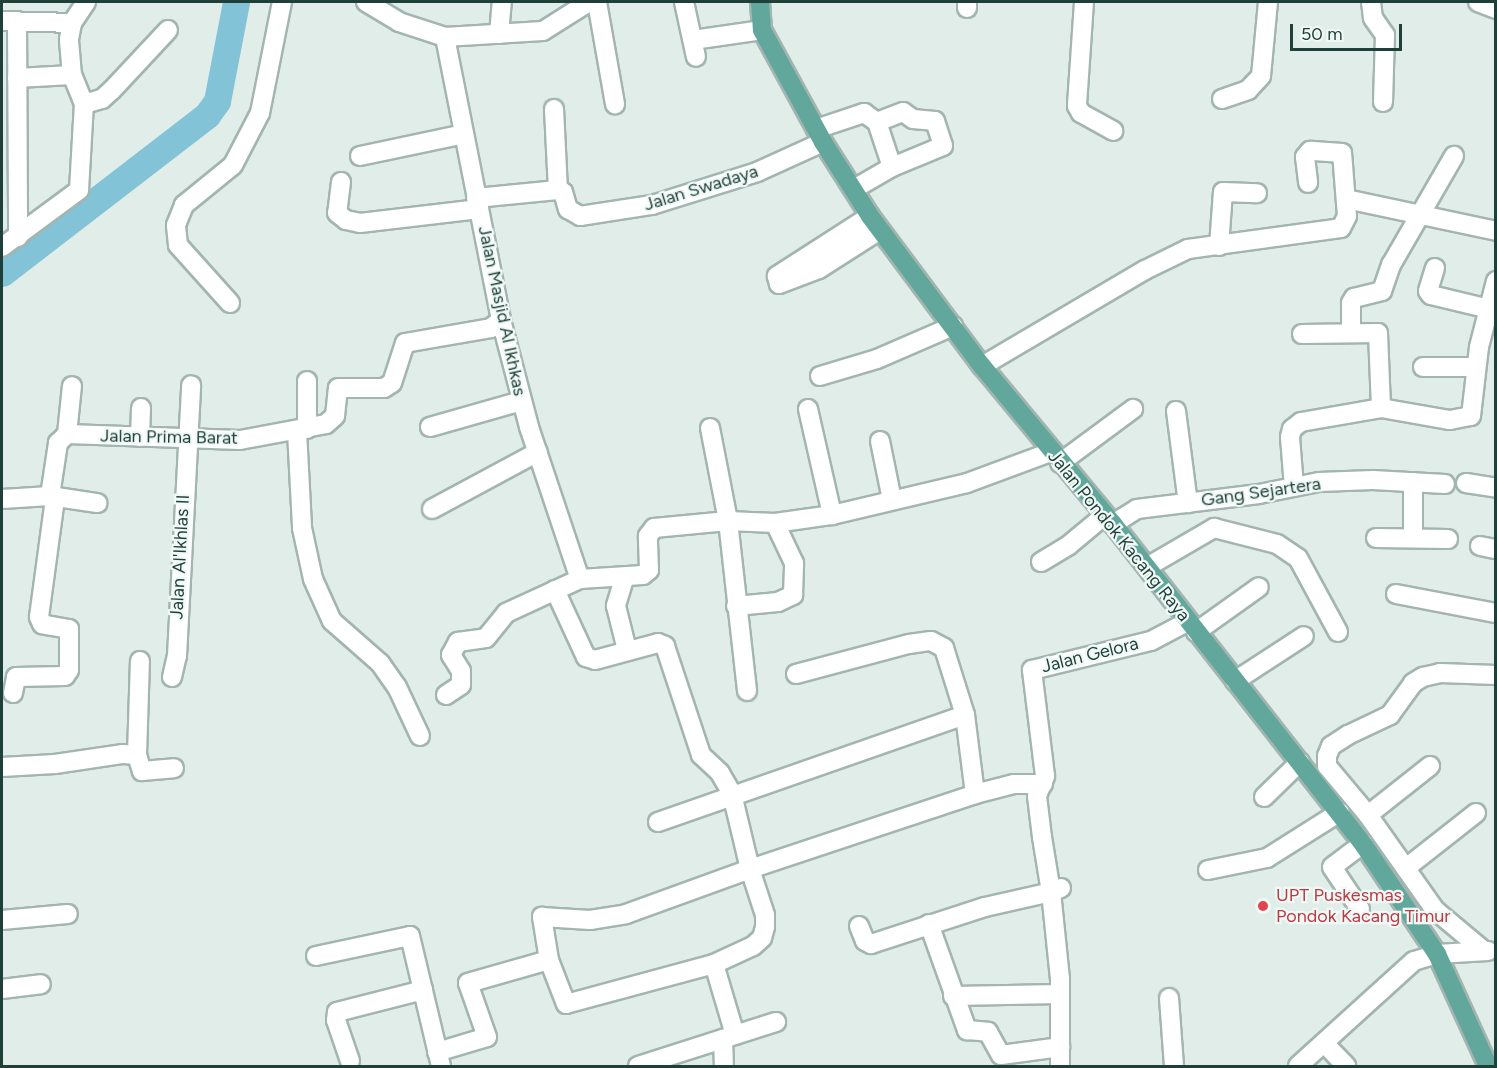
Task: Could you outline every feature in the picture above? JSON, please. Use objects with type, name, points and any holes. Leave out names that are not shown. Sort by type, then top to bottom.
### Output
[{"type":"main road","name":"Jalan Pondok Kacang Raya","points":[[760,2],[762,30],[820,135],[875,223],[982,366],[1055,457],[1109,519],[1191,627],[1340,812],[1437,954],[1488,1066]]},
{"type":"street","points":[[2,247],[79,190],[84,104],[72,75],[68,58],[72,23],[86,2]]},
{"type":"street","points":[[230,303],[178,245],[176,225],[184,206],[233,165],[260,113],[282,2]]},
{"type":"street","points":[[366,2],[399,22],[445,37],[543,31],[563,21],[589,2]]},
{"type":"street","points":[[499,34],[502,2]]},
{"type":"street","points":[[563,2],[563,21]]},
{"type":"street","points":[[597,2],[615,104]]},
{"type":"street","points":[[684,2],[694,49],[762,30]]},
{"type":"street","points":[[1084,2],[1077,106],[1081,113],[1113,131]]},
{"type":"street","points":[[1222,99],[1248,90],[1261,76],[1268,2]]},
{"type":"street","points":[[1371,2],[1373,18],[1385,35],[1383,102]]},
{"type":"street","points":[[1478,2],[1496,9]]},
{"type":"street","points":[[18,237],[17,78],[9,21],[72,23]]},
{"type":"street","points":[[84,104],[102,99],[168,30]]},
{"type":"street","name":"Jalan Masjid Al Ikhkas","points":[[445,37],[501,320],[521,401],[580,579]]},
{"type":"street","points":[[17,78],[72,75]]},
{"type":"street","points":[[341,182],[337,213],[353,222],[558,190],[554,109]]},
{"type":"street","points":[[854,189],[892,167],[940,150],[943,146],[935,121],[914,119],[903,112],[877,122],[892,167]]},
{"type":"street","name":"Jalan Swadaya","points":[[558,190],[574,214],[652,205],[702,191],[864,113],[877,122]]},
{"type":"street","points":[[360,156],[464,134]]},
{"type":"street","points":[[982,366],[1145,270],[1188,249],[1341,228],[1346,223],[1342,153],[1310,151],[1305,157],[1308,183]]},
{"type":"street","points":[[1350,333],[1351,303],[1354,298],[1380,295],[1391,265],[1421,217],[1454,156]]},
{"type":"street","points":[[1219,246],[1223,192],[1257,193]]},
{"type":"street","points":[[1346,200],[1496,231]]},
{"type":"street","points":[[875,223],[819,269],[779,284],[777,276],[875,223]]},
{"type":"street","points":[[1435,268],[1430,293],[1489,309]]},
{"type":"street","points":[[1294,487],[1290,437],[1292,429],[1301,422],[1381,408],[1450,420],[1467,418],[1472,413],[1476,367],[1496,281]]},
{"type":"street","name":"Jalan Prima Barat","points":[[67,434],[240,440],[331,423],[338,388],[388,387],[396,375],[405,343],[491,328],[501,320]]},
{"type":"street","points":[[820,376],[877,359],[953,326]]},
{"type":"street","points":[[1302,334],[1378,333],[1381,408]]},
{"type":"street","points":[[1423,368],[1476,367]]},
{"type":"street","points":[[307,381],[302,430],[302,528],[313,579],[332,621],[380,663],[397,687],[420,736]]},
{"type":"street","name":"Jalan Al'Ikhlas II","points":[[172,676],[177,656],[191,385]]},
{"type":"street","points":[[13,693],[16,676],[65,676],[69,670],[69,629],[42,624],[39,617],[58,443],[67,434],[72,386]]},
{"type":"street","points":[[430,427],[521,401]]},
{"type":"street","points":[[140,437],[141,408]]},
{"type":"street","points":[[808,409],[832,515]]},
{"type":"street","points":[[446,695],[461,685],[461,671],[451,655],[458,642],[486,638],[506,613],[580,579],[624,579],[649,570],[648,536],[654,528],[728,521],[775,523],[832,515],[966,483],[1055,457],[1132,409]]},
{"type":"street","points":[[1176,411],[1188,502]]},
{"type":"street","points":[[710,428],[728,521],[747,691]]},
{"type":"street","points":[[880,441],[892,500]]},
{"type":"street","points":[[432,509],[538,452]]},
{"type":"street","name":"Gang Sejartera","points":[[1041,562],[1109,519],[1137,509],[1318,482],[1445,484]]},
{"type":"street","points":[[1413,482],[1413,538]]},
{"type":"street","points":[[1466,483],[1496,488]]},
{"type":"street","points":[[2,499],[53,497],[97,503]]},
{"type":"street","points":[[736,606],[778,603],[793,595],[794,563],[775,523]]},
{"type":"street","points":[[1147,567],[1214,528],[1277,544],[1298,558],[1338,632]]},
{"type":"street","points":[[1376,538],[1448,539]]},
{"type":"street","points":[[624,579],[616,606],[627,650]]},
{"type":"street","points":[[1191,627],[1259,587]]},
{"type":"street","points":[[555,590],[586,657],[595,660],[658,643],[665,646],[701,756],[720,773],[732,795],[750,869],[765,915],[762,938],[714,964],[566,1004],[549,960],[542,916],[590,920],[626,915],[750,869],[975,794],[1014,783],[1043,784],[1037,796],[1056,890],[1060,1066]]},
{"type":"street","points":[[1396,594],[1496,613]]},
{"type":"street","name":"Jalan Gelora","points":[[1043,784],[1032,670],[1151,641],[1191,627]]},
{"type":"street","points":[[1235,681],[1304,636]]},
{"type":"street","points":[[796,674],[931,641],[944,648],[965,715],[975,794]]},
{"type":"street","points":[[140,661],[137,755],[142,771],[174,768]]},
{"type":"street","points":[[1490,951],[1441,916],[1368,815],[1327,766],[1331,746],[1390,715],[1413,683],[1423,677],[1440,673],[1496,675]]},
{"type":"street","points":[[658,822],[965,715]]},
{"type":"street","points":[[2,767],[137,755]]},
{"type":"street","points":[[1264,797],[1300,762]]},
{"type":"street","points":[[1368,815],[1430,766]]},
{"type":"street","points":[[1208,870],[1267,858],[1340,812]]},
{"type":"street","points":[[1406,868],[1476,813]]},
{"type":"street","points":[[1360,909],[1332,867],[1363,844]]},
{"type":"street","points":[[859,926],[865,941],[871,944],[929,924],[1056,890]]},
{"type":"street","points":[[2,920],[68,914]]},
{"type":"street","points":[[929,924],[963,1026],[971,1032],[988,1032],[1001,1055],[1060,1047]]},
{"type":"street","points":[[316,956],[410,936],[439,1059],[487,1037],[468,983],[549,960]]},
{"type":"street","points":[[1298,1066],[1414,961],[1437,954],[1490,951]]},
{"type":"street","points":[[714,964],[729,1037],[724,1066]]},
{"type":"street","points":[[2,989],[41,984]]},
{"type":"street","points":[[350,1061],[336,1020],[337,1012],[423,990]]},
{"type":"street","points":[[953,996],[1060,994]]},
{"type":"street","points":[[1168,998],[1174,1066]]},
{"type":"street","points":[[638,1066],[776,1022]]},
{"type":"street","points":[[1324,1043],[1346,1066]]},
{"type":"waterway","points":[[2,273],[207,115],[217,101],[236,2]]},
{"type":"place","name":"UPT Puskesmas Pondok Kacang Timur","points":[[1263,906]]}]
